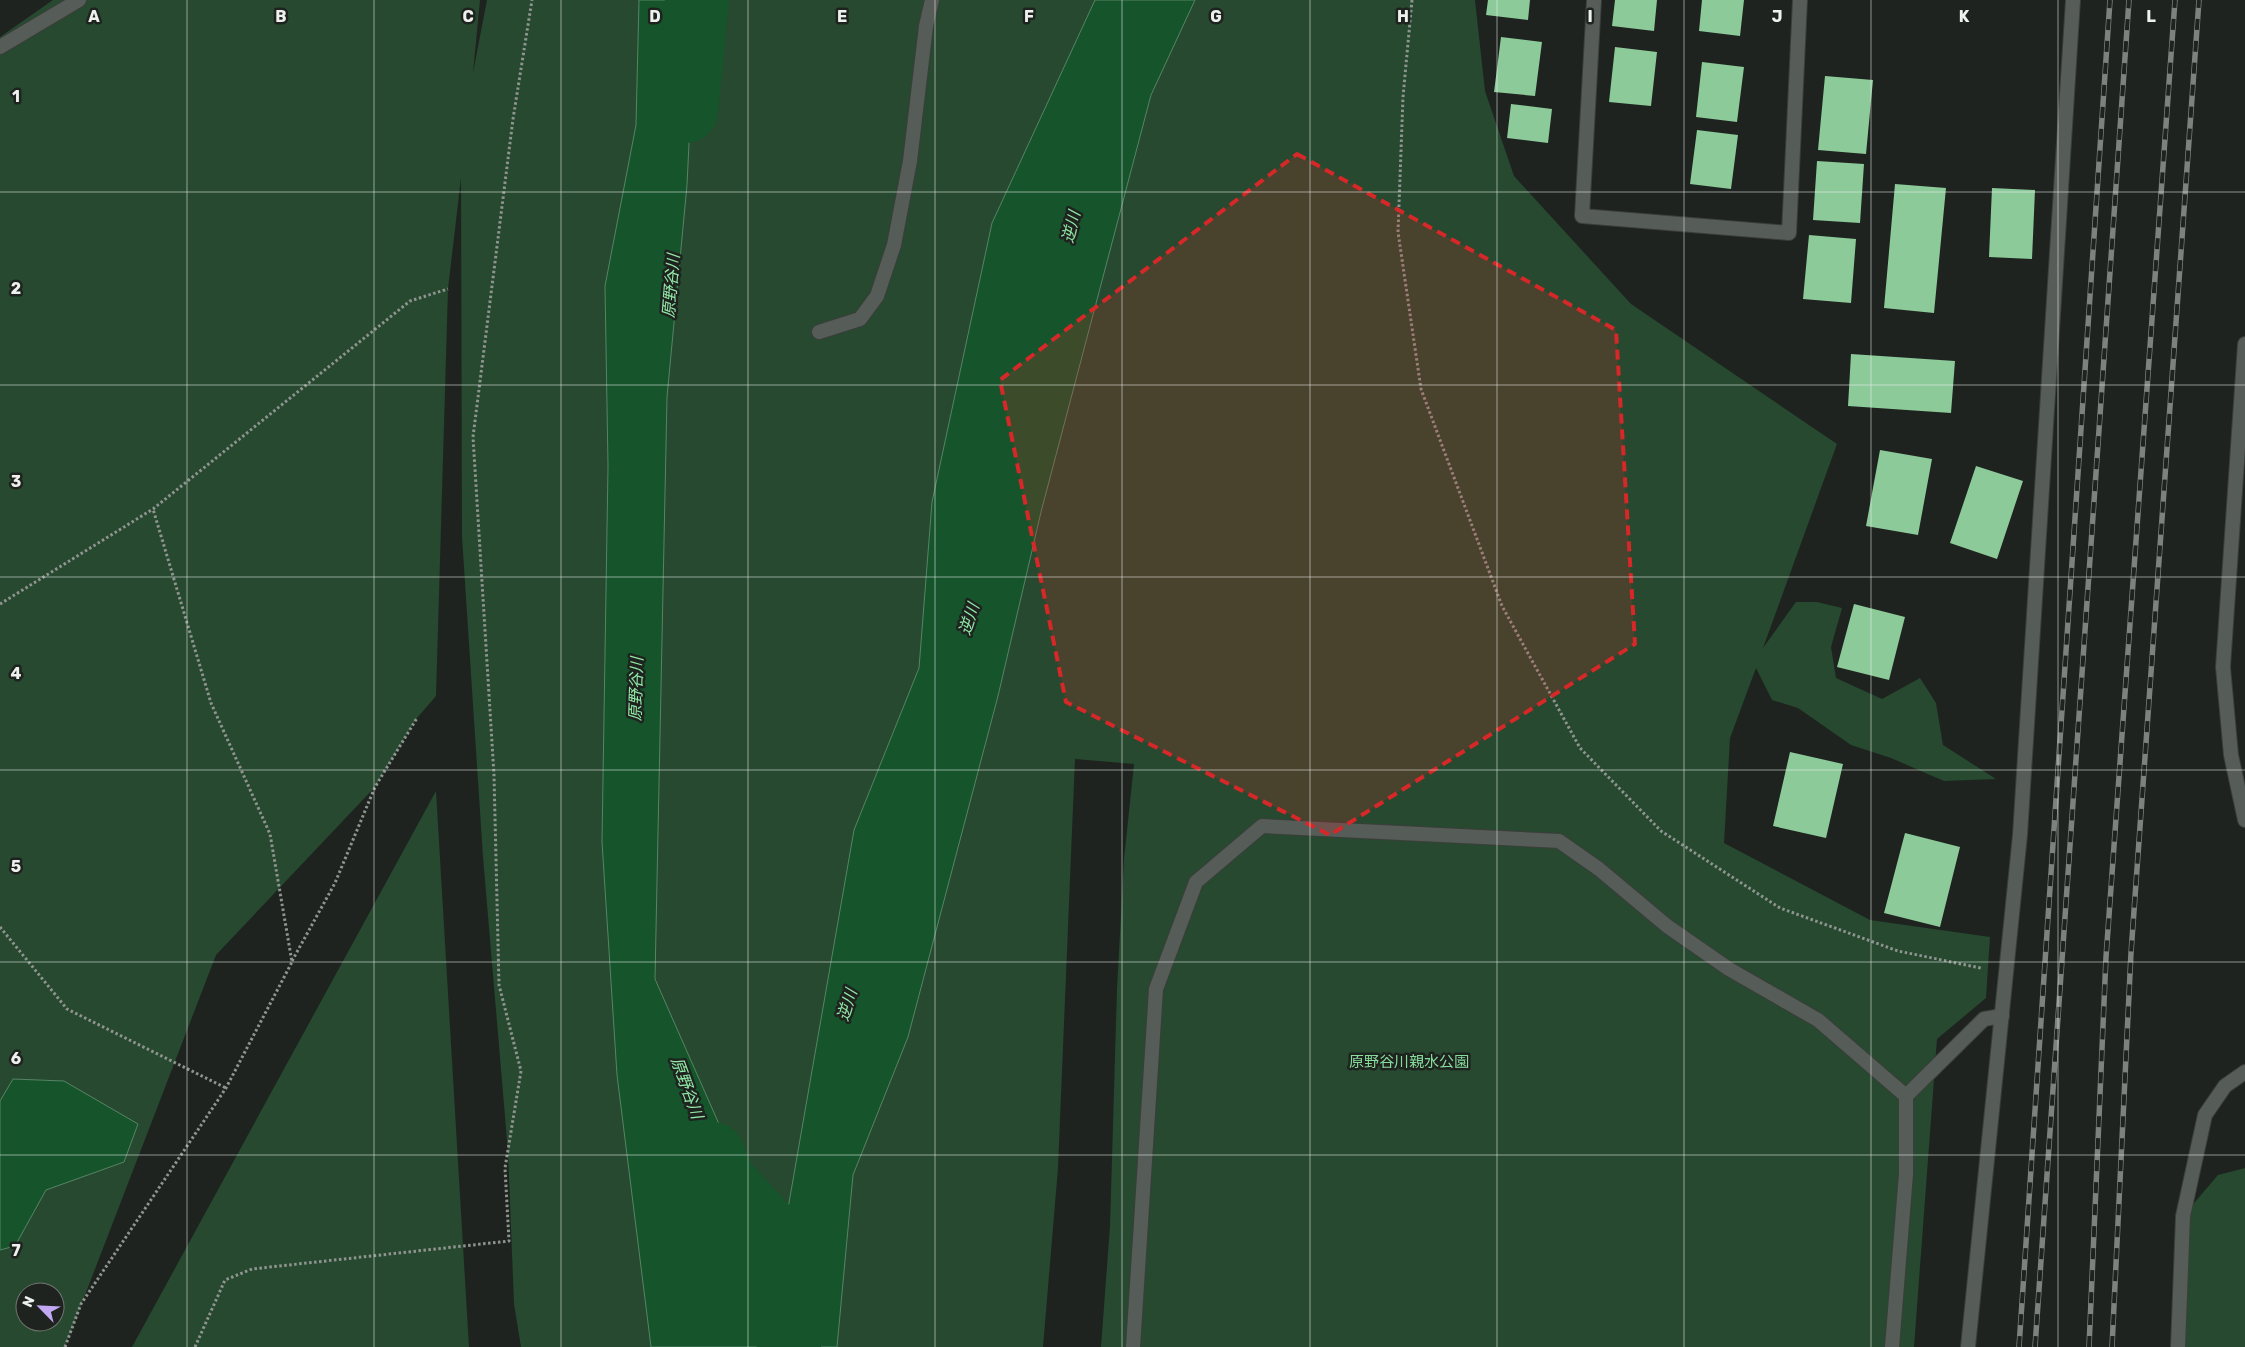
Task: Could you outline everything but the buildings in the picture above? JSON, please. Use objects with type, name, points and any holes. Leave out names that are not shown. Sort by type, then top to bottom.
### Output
[{"type":"street","points":[[0,47],[79,0]]},
{"type":"street","points":[[819,332],[860,319],[877,296],[894,245],[910,161],[926,26],[932,0]]},
{"type":"street","points":[[1594,0],[1582,216],[1789,233],[1800,0]]},
{"type":"street","points":[[1968,1347],[2021,825],[2073,0]]},
{"type":"street","points":[[2245,344],[2223,667],[2231,755],[2245,820]]},
{"type":"street","points":[[1133,1347],[1156,989],[1196,882],[1262,826],[1559,841],[1599,869],[1667,926],[1728,969],[1818,1020],[1906,1096]]},
{"type":"street","points":[[1892,1347],[1906,1174],[1906,1096],[1984,1019],[2002,1016]]},
{"type":"street","points":[[2178,1347],[2183,1216],[2205,1115],[2225,1086],[2245,1072]]},
{"type":"path","points":[[195,1347],[225,1280],[252,1270],[509,1242],[506,1168],[521,1070],[499,985],[494,775],[473,437],[513,119],[532,0]]},
{"type":"path","points":[[1412,0],[1403,97],[1398,232],[1420,389],[1502,606],[1580,748],[1661,831],[1780,908],[1898,951],[2006,973]]},
{"type":"path","points":[[0,604],[153,509],[410,301],[448,289]]},
{"type":"path","points":[[153,509],[211,703],[270,834],[292,962]]},
{"type":"path","points":[[65,1347],[81,1304],[226,1088],[335,883],[375,787],[417,718]]},
{"type":"path","points":[[0,927],[67,1009],[226,1088]]},
{"type":"highlighted area","points":[[1297,154],[1616,330],[1635,644],[1330,835],[1066,702],[1000,380]]},
{"type":"green space","name":"原野谷川親水公園","points":[[53,0],[480,0],[473,73],[487,0],[1475,0],[1485,91],[1514,176],[1631,304],[1837,444],[1763,648],[1796,602],[1817,602],[1842,608],[1831,647],[1836,678],[1882,699],[1920,678],[1936,703],[1943,745],[1996,779],[1944,781],[1891,758],[1851,745],[1798,708],[1772,700],[1756,668],[1730,738],[1724,843],[1870,920],[1990,937],[1986,998],[1937,1039],[1914,1347],[1101,1347],[1110,1226],[1117,989],[1124,859],[1134,764],[1075,759],[1058,1168],[1043,1347],[521,1347],[514,1304],[508,1152],[483,857],[462,537],[461,178],[448,289],[436,696],[417,718],[375,787],[216,955],[65,1347],[0,1347],[0,37]]},
{"type":"green space","points":[[436,791],[469,1347],[132,1347]]},
{"type":"green space","points":[[2245,1168],[2245,1347],[2178,1347],[2183,1216],[2218,1175]]},
{"type":"water","name":"逆川","points":[[639,0],[696,0],[687,185],[667,397],[655,979],[779,1260],[854,830],[919,668],[932,502],[992,223],[1095,0],[1195,0],[1151,95],[1041,512],[998,696],[908,1037],[853,1175],[837,1347],[651,1347],[617,1075],[602,842],[608,466],[605,286],[636,125]]},
{"type":"water","points":[[13,1079],[64,1081],[138,1124],[124,1162],[46,1190],[15,1246],[0,1250],[0,1101]]},
{"type":"waterway","name":"原野谷川","points":[[686,111],[697,0]]},
{"type":"waterway","name":"原野谷川","points":[[713,1154],[724,1181],[777,1239],[789,1347]]},
{"type":"railway","points":[[2019,1347],[2110,0]]},
{"type":"railway","points":[[2035,1347],[2129,0]]},
{"type":"railway","points":[[2089,1347],[2106,957],[2175,0]]},
{"type":"railway","points":[[2112,1347],[2131,953],[2199,0]]}]
